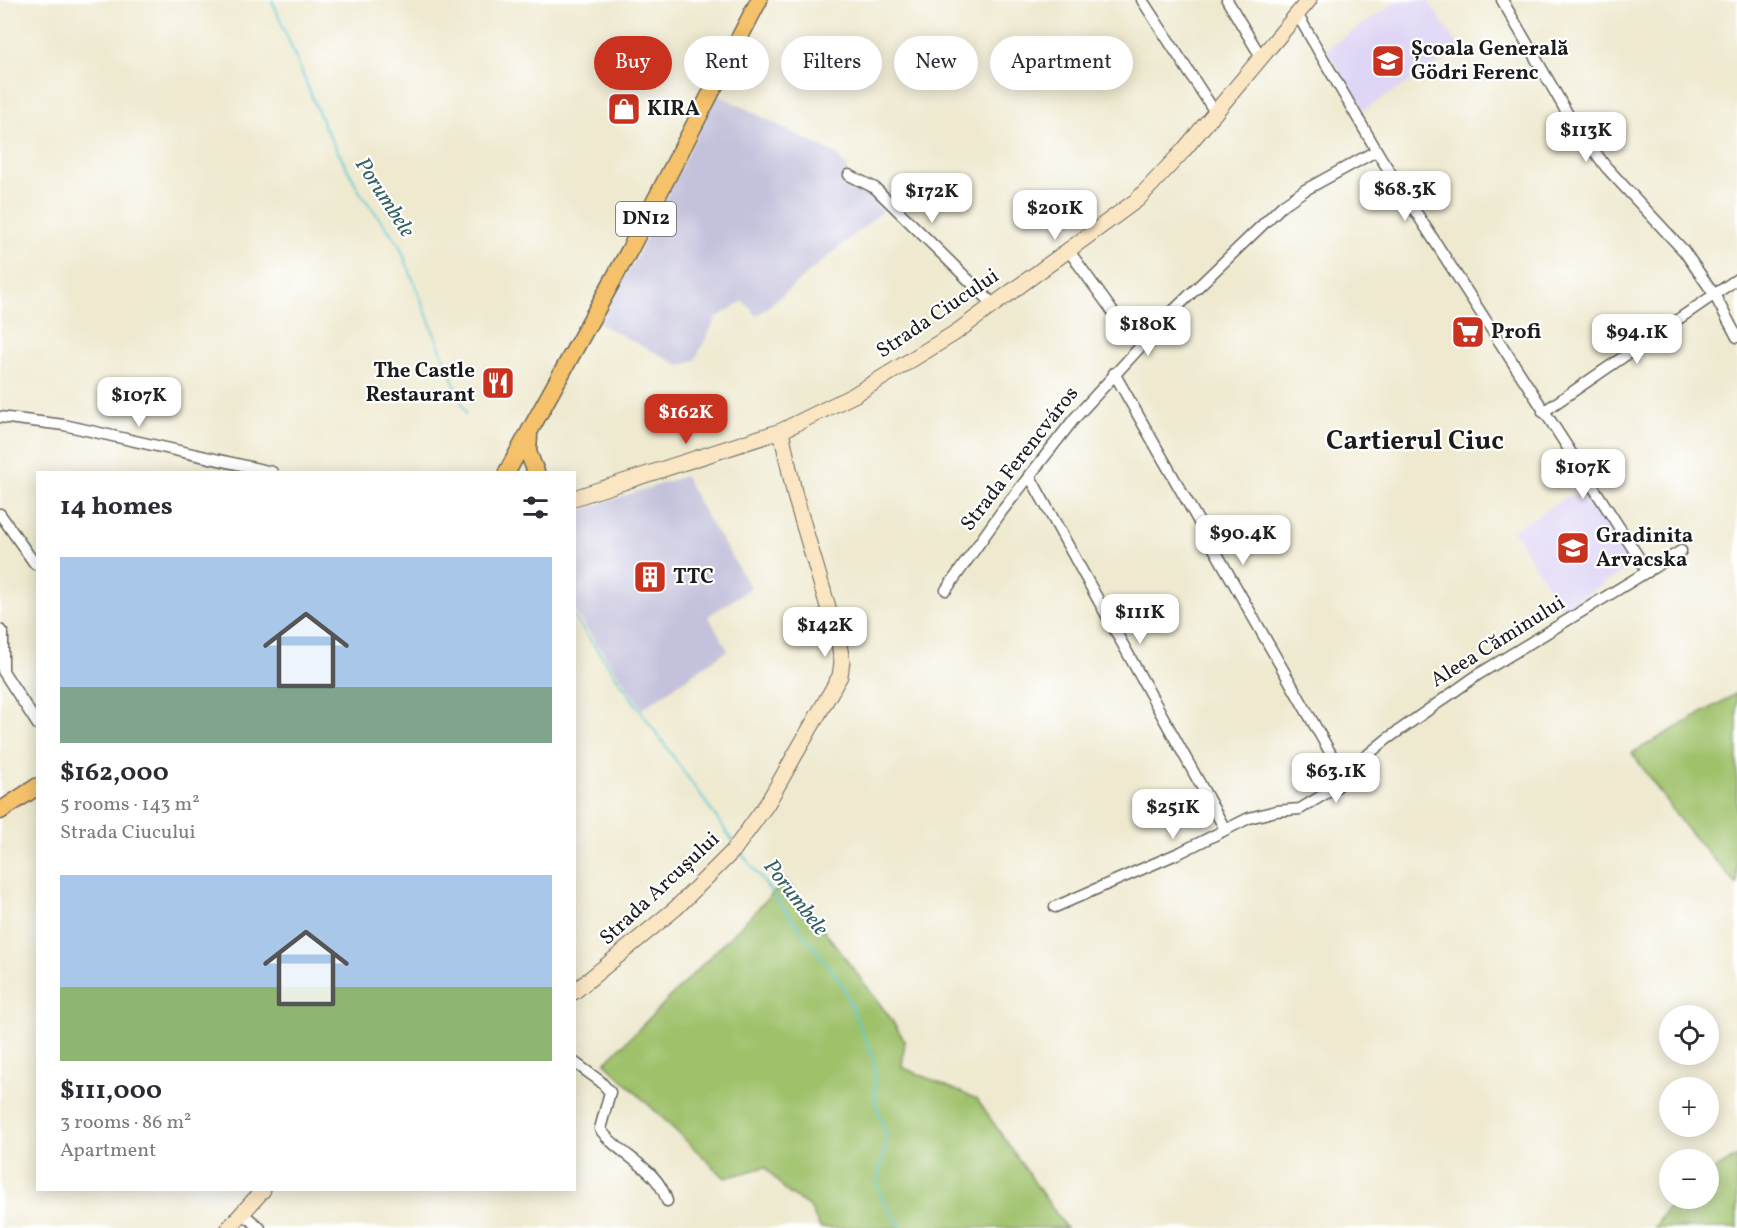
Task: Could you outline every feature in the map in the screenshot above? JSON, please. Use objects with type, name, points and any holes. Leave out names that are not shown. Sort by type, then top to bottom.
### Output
[{"type":"main road","name":"DN12","points":[[508,471],[645,221],[759,0]]},
{"type":"main road","name":"Strada Ciucului","points":[[601,490],[781,431],[854,395],[994,305],[1137,200],[1309,0]]},
{"type":"main road","name":"Strada Arcușului","points":[[576,990],[676,908],[733,851],[744,837],[834,689],[842,669],[839,644],[781,431]]},
{"type":"main road","points":[[529,435],[528,452],[536,471]]},
{"type":"main road","points":[[576,493],[601,490]]},
{"type":"main road","points":[[576,497],[601,490]]},
{"type":"main road","points":[[0,811],[33,789]]},
{"type":"main road","points":[[229,1228],[262,1191]]},
{"type":"street","points":[[1142,0],[1215,112]]},
{"type":"street","points":[[1227,0],[1261,57]]},
{"type":"street","points":[[1502,0],[1570,118],[1606,166],[1683,251],[1714,294],[1737,337]]},
{"type":"street","points":[[1297,14],[1376,151],[1648,572]]},
{"type":"street","name":"Strada Ferencváros","points":[[946,590],[1029,475],[1114,373],[1145,340],[1215,269],[1283,205],[1305,190],[1376,151]]},
{"type":"street","points":[[849,175],[875,188],[994,305]]},
{"type":"street","points":[[1069,251],[1113,312],[1145,340]]},
{"type":"street","points":[[1543,412],[1737,279]]},
{"type":"street","points":[[1114,373],[1343,775]]},
{"type":"street","points":[[0,417],[45,422],[267,471]]},
{"type":"street","points":[[1029,475],[1225,829]]},
{"type":"street","points":[[0,514],[35,564]]},
{"type":"street","name":"Aleea Căminului","points":[[1055,907],[1249,818],[1276,811],[1300,809],[1338,786],[1343,775],[1387,739],[1479,674],[1681,551]]},
{"type":"street","points":[[0,630],[3,634],[3,670],[36,722]]},
{"type":"street","points":[[576,1064],[610,1092],[600,1129],[618,1150],[657,1179],[667,1201]]},
{"type":"street","points":[[241,1212],[260,1228]]},
{"type":"shaded area","name":"Școala Generală Gödri Ferenc","points":[[1399,0],[1428,0],[1461,50],[1362,111],[1326,49]]},
{"type":"shaded area","points":[[717,94],[837,155],[848,169],[841,181],[878,199],[875,204],[883,211],[757,316],[743,301],[716,318],[695,360],[681,366],[598,323],[637,256]]},
{"type":"shaded area","points":[[685,476],[700,506],[751,588],[708,616],[728,650],[642,709],[576,613],[576,512]]},
{"type":"shaded area","name":"Gradinita Arvacska","points":[[1584,487],[1632,566],[1562,609],[1513,530]]},
{"type":"green space","points":[[1737,693],[1737,885],[1684,826],[1632,753]]},
{"type":"green space","points":[[786,880],[889,1016],[905,1041],[902,1067],[977,1099],[1066,1228],[820,1228],[809,1206],[788,1193],[765,1167],[725,1178],[605,1063]]},
{"type":"green space","points":[[1737,1156],[1737,1228],[1654,1228],[1667,1209],[1719,1209],[1719,1168]]},
{"type":"waterway","name":"Porumbele","points":[[272,0],[324,126],[361,194],[399,244],[466,414]]},
{"type":"waterway","name":"Porumbele","points":[[576,620],[733,841]]},
{"type":"waterway","name":"Porumbele","points":[[740,851],[842,984],[874,1060],[875,1100],[886,1136],[885,1151],[877,1182],[882,1199],[902,1228]]},
{"type":"place","name":"Școala Generală Gödri Ferenc","points":[[1388,61]]},
{"type":"place","name":"KIRA","points":[[624,109]]},
{"type":"place","name":"Profi","points":[[1468,332]]},
{"type":"place","name":"The Castle Restaurant","points":[[498,383]]},
{"type":"place","name":"Gradinita Arvacska","points":[[1573,548]]},
{"type":"place","name":"TTC","points":[[650,577]]},
{"type":"district","name":"Cartierul Ciuc","points":[[1415,442]]}]
